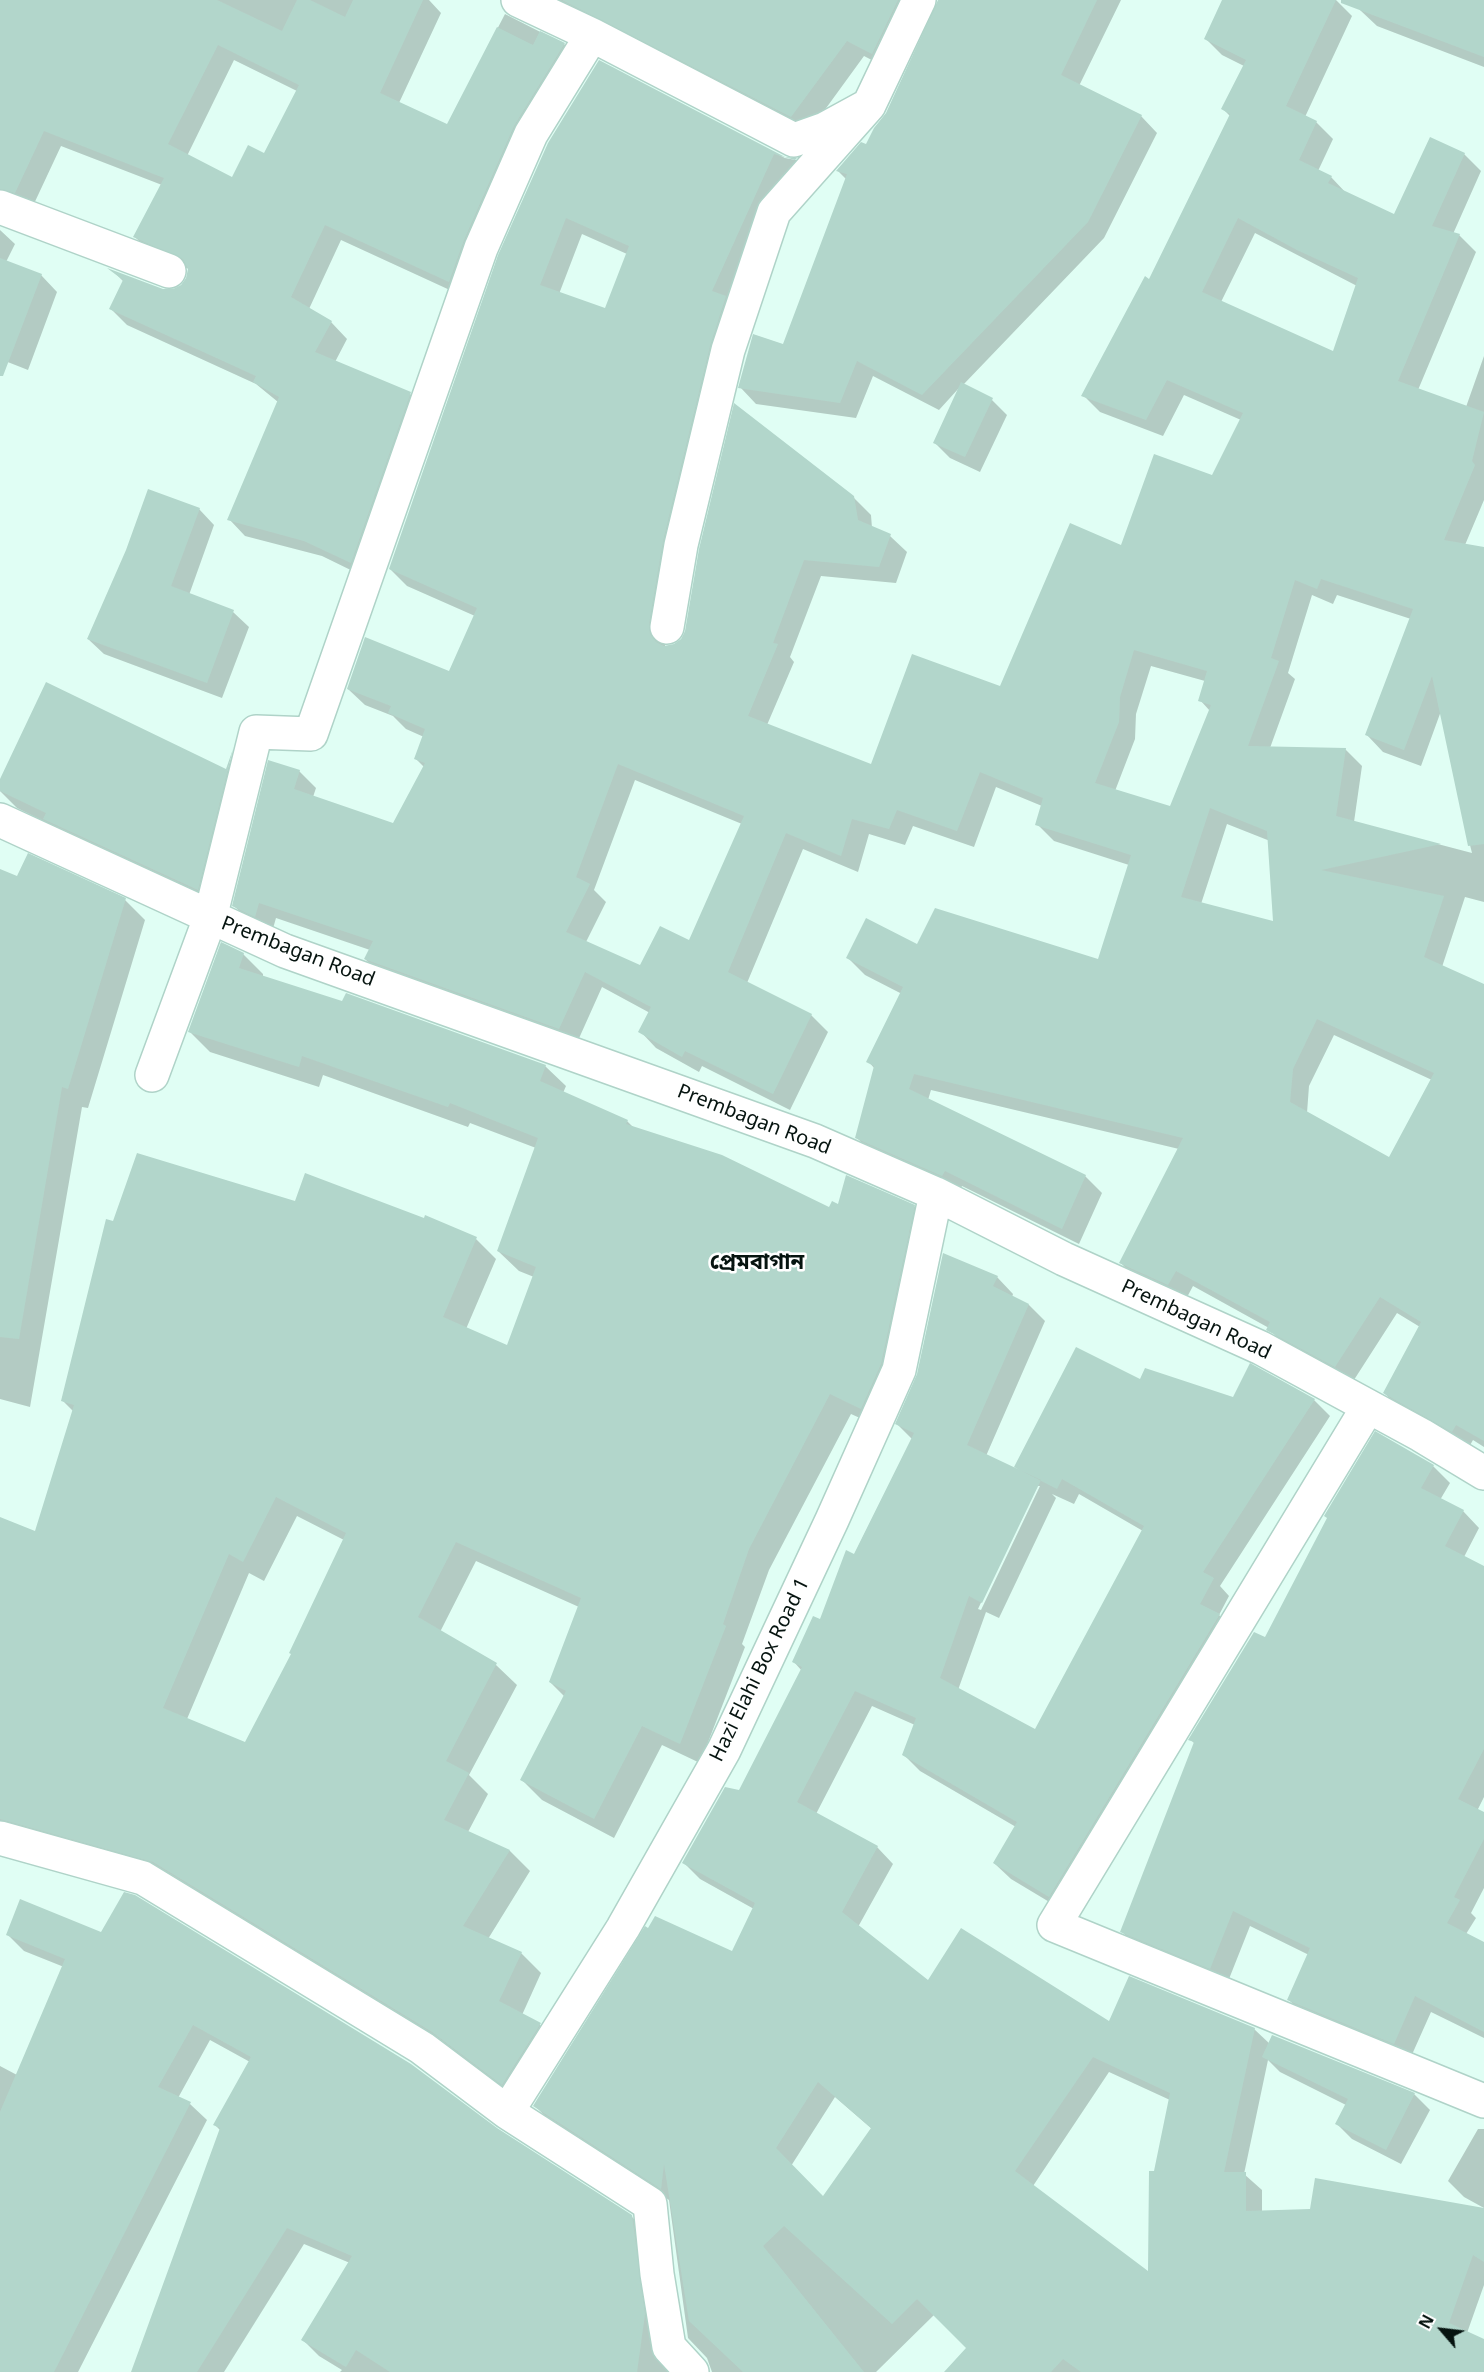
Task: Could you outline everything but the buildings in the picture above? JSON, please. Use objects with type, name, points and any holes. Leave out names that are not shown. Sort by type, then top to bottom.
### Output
[{"type":"street","points":[[518,0],[592,35],[794,140],[825,129],[869,105]]},
{"type":"street","points":[[667,627],[681,545],[728,350],[774,212],[869,105],[920,0]]},
{"type":"street","points":[[152,1075],[210,918],[256,732],[311,734],[481,248],[531,134],[592,35]]},
{"type":"street","points":[[0,207],[169,271]]},
{"type":"street","name":"Prembagan Road","points":[[0,820],[285,951],[815,1141],[936,1194],[1064,1259],[1261,1348],[1421,1435],[1484,1473]]},
{"type":"street","name":"Hazi Elahi Box Road 1","points":[[507,2112],[623,1928],[724,1750],[832,1520],[898,1370],[936,1194]]},
{"type":"street","points":[[1368,1407],[1054,1925],[1484,2101]]},
{"type":"street","points":[[0,1838],[143,1878],[422,2048],[507,2112],[650,2204],[657,2274],[669,2347],[692,2372]]},
{"type":"district","name":"প্রেমবাগান","points":[[757,1263]]}]
